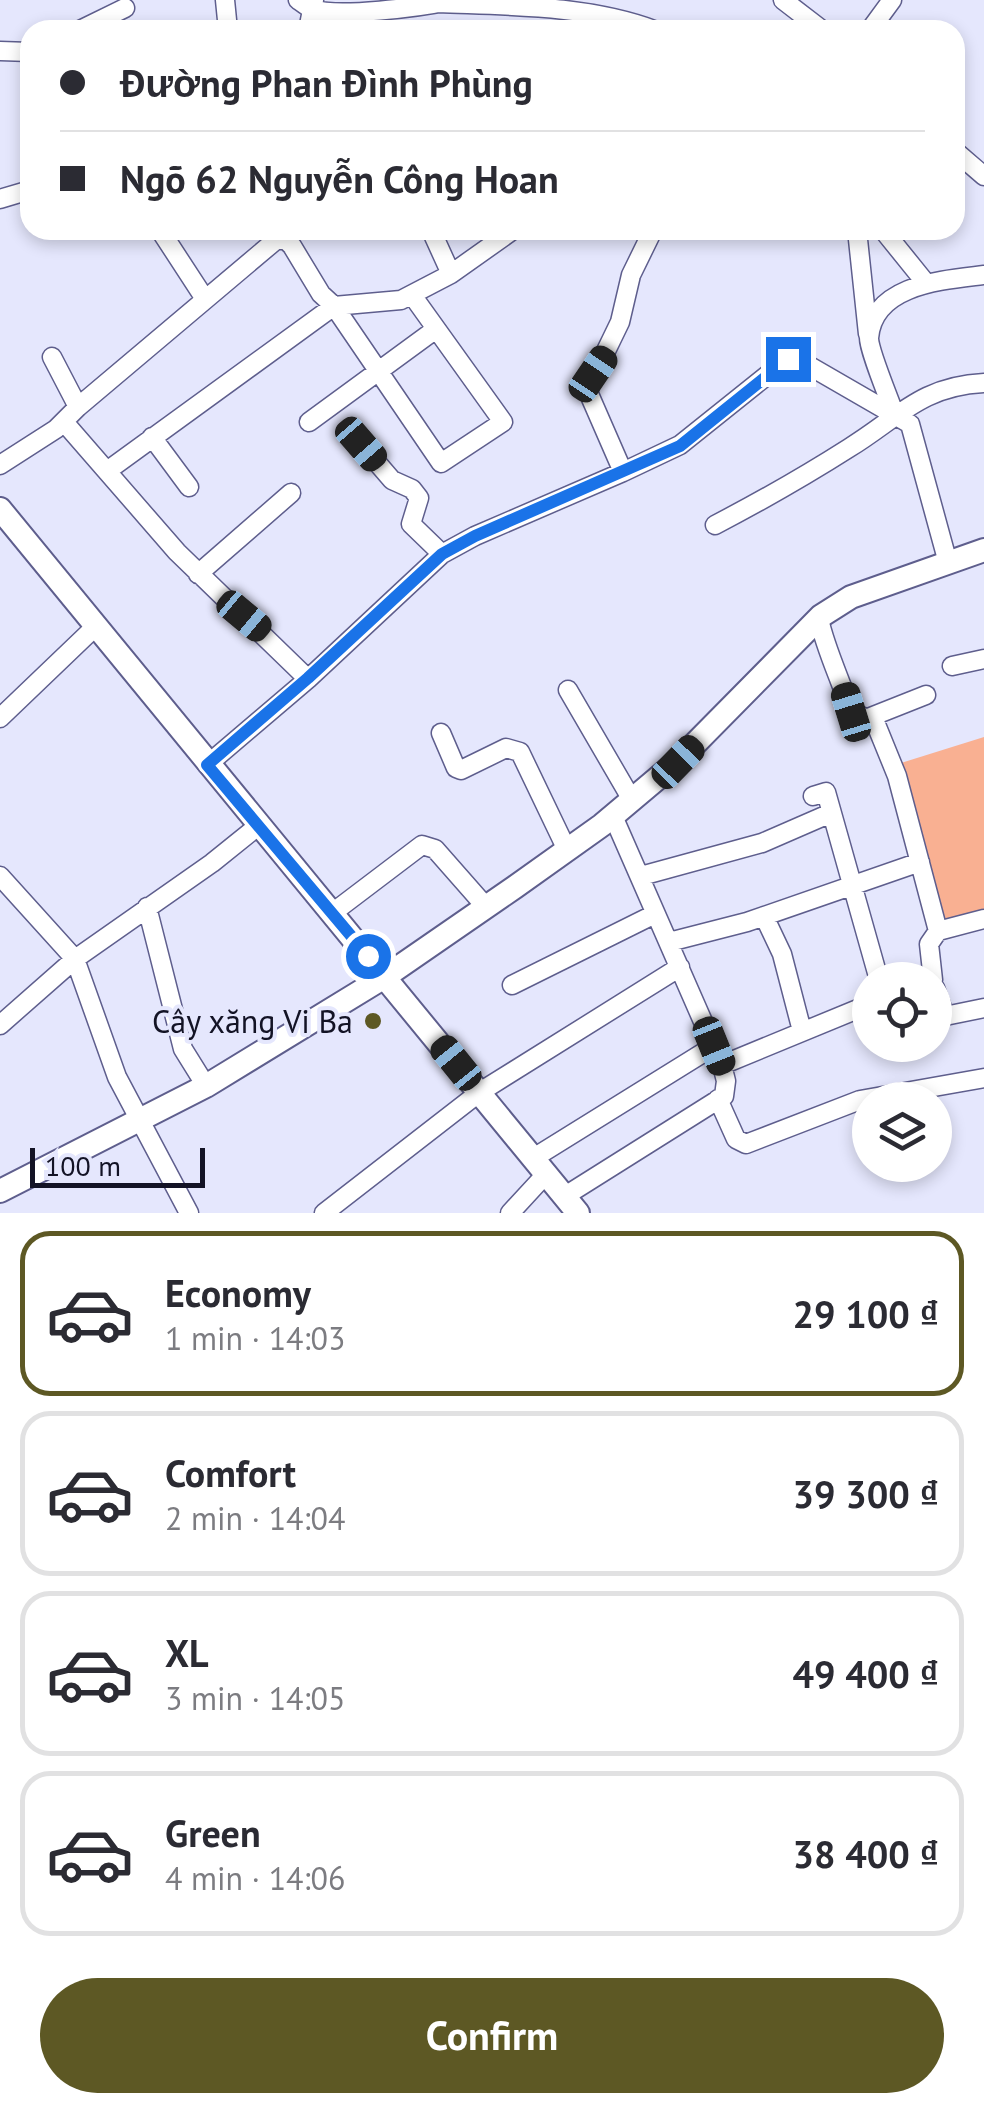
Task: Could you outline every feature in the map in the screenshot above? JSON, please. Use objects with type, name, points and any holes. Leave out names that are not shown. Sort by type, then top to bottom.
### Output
[{"type":"main road","points":[[2,514],[571,1205]]},
{"type":"main road","points":[[0,1191],[206,1086],[386,976],[486,907],[613,816],[678,762],[819,619],[851,597],[984,550]]},
{"type":"street","points":[[783,0],[808,20]]},
{"type":"street","points":[[308,3],[370,11],[445,2],[628,20]]},
{"type":"street","points":[[97,20],[125,4]]},
{"type":"street","points":[[552,10],[552,20]]},
{"type":"street","points":[[965,160],[984,176]]},
{"type":"street","points":[[167,240],[206,299]]},
{"type":"street","points":[[0,465],[60,426],[78,406],[276,240]]},
{"type":"street","points":[[288,240],[321,294],[334,306],[441,463],[502,422],[412,295]]},
{"type":"street","points":[[436,240],[452,274]]},
{"type":"street","points":[[107,471],[334,306],[401,300],[452,274],[499,240]]},
{"type":"street","points":[[623,472],[588,394],[620,322],[639,254],[647,240]]},
{"type":"street","points":[[857,240],[869,340],[894,414]]},
{"type":"street","points":[[892,240],[925,282]]},
{"type":"street","points":[[869,340],[878,313],[895,297],[925,282],[984,274]]},
{"type":"street","points":[[308,422],[436,330]]},
{"type":"street","points":[[52,357],[78,406]]},
{"type":"street","points":[[207,765],[442,554],[680,446],[794,357],[907,420],[948,563]]},
{"type":"street","points":[[716,525],[850,448],[894,414],[946,387],[984,383]]},
{"type":"street","points":[[60,426],[107,471],[198,574],[266,634],[308,678]]},
{"type":"street","points":[[152,438],[189,487]]},
{"type":"street","points":[[361,444],[392,480],[412,489],[419,498],[411,524],[442,554]]},
{"type":"street","points":[[198,574],[291,493]]},
{"type":"street","points":[[819,619],[827,654],[851,712],[874,722],[897,776],[938,931]]},
{"type":"street","points":[[0,718],[94,627]]},
{"type":"street","points":[[952,666],[984,659]]},
{"type":"street","points":[[568,690],[632,800]]},
{"type":"street","points":[[868,718],[926,695]]},
{"type":"street","points":[[441,733],[460,770],[506,748],[520,752],[567,850]]},
{"type":"street","points":[[813,796],[826,792],[874,962]]},
{"type":"street","points":[[642,876],[762,843],[831,813]]},
{"type":"street","points":[[571,1205],[724,1096],[726,1088],[722,1065],[613,816]]},
{"type":"street","points":[[0,1025],[75,959],[258,826]]},
{"type":"street","points":[[331,914],[422,846],[434,849],[486,907]]},
{"type":"street","points":[[669,942],[764,916],[920,862]]},
{"type":"street","points":[[0,876],[75,959],[117,1077],[188,1213]]},
{"type":"street","points":[[147,907],[183,1049],[206,1086]]},
{"type":"street","points":[[512,985],[655,914]]},
{"type":"street","points":[[764,916],[782,954],[802,1031]]},
{"type":"street","points":[[931,962],[929,944],[938,931],[984,919]]},
{"type":"street","points":[[324,1213],[480,1092],[680,967]]},
{"type":"street","points":[[952,1016],[984,1008]]},
{"type":"street","points":[[722,1065],[852,1011]]},
{"type":"street","points":[[510,1213],[539,1166],[714,1046]]},
{"type":"street","points":[[718,1099],[736,1139],[746,1144],[860,1100],[984,1078]]},
{"type":"shaded area","points":[[984,737],[984,912],[942,924],[901,763]]},
{"type":"place","name":"Cây xăng Vi Ba","points":[[373,1021]]},
{"type":"route","points":[[368,956],[207,765],[442,554],[680,446],[788,359]]}]
